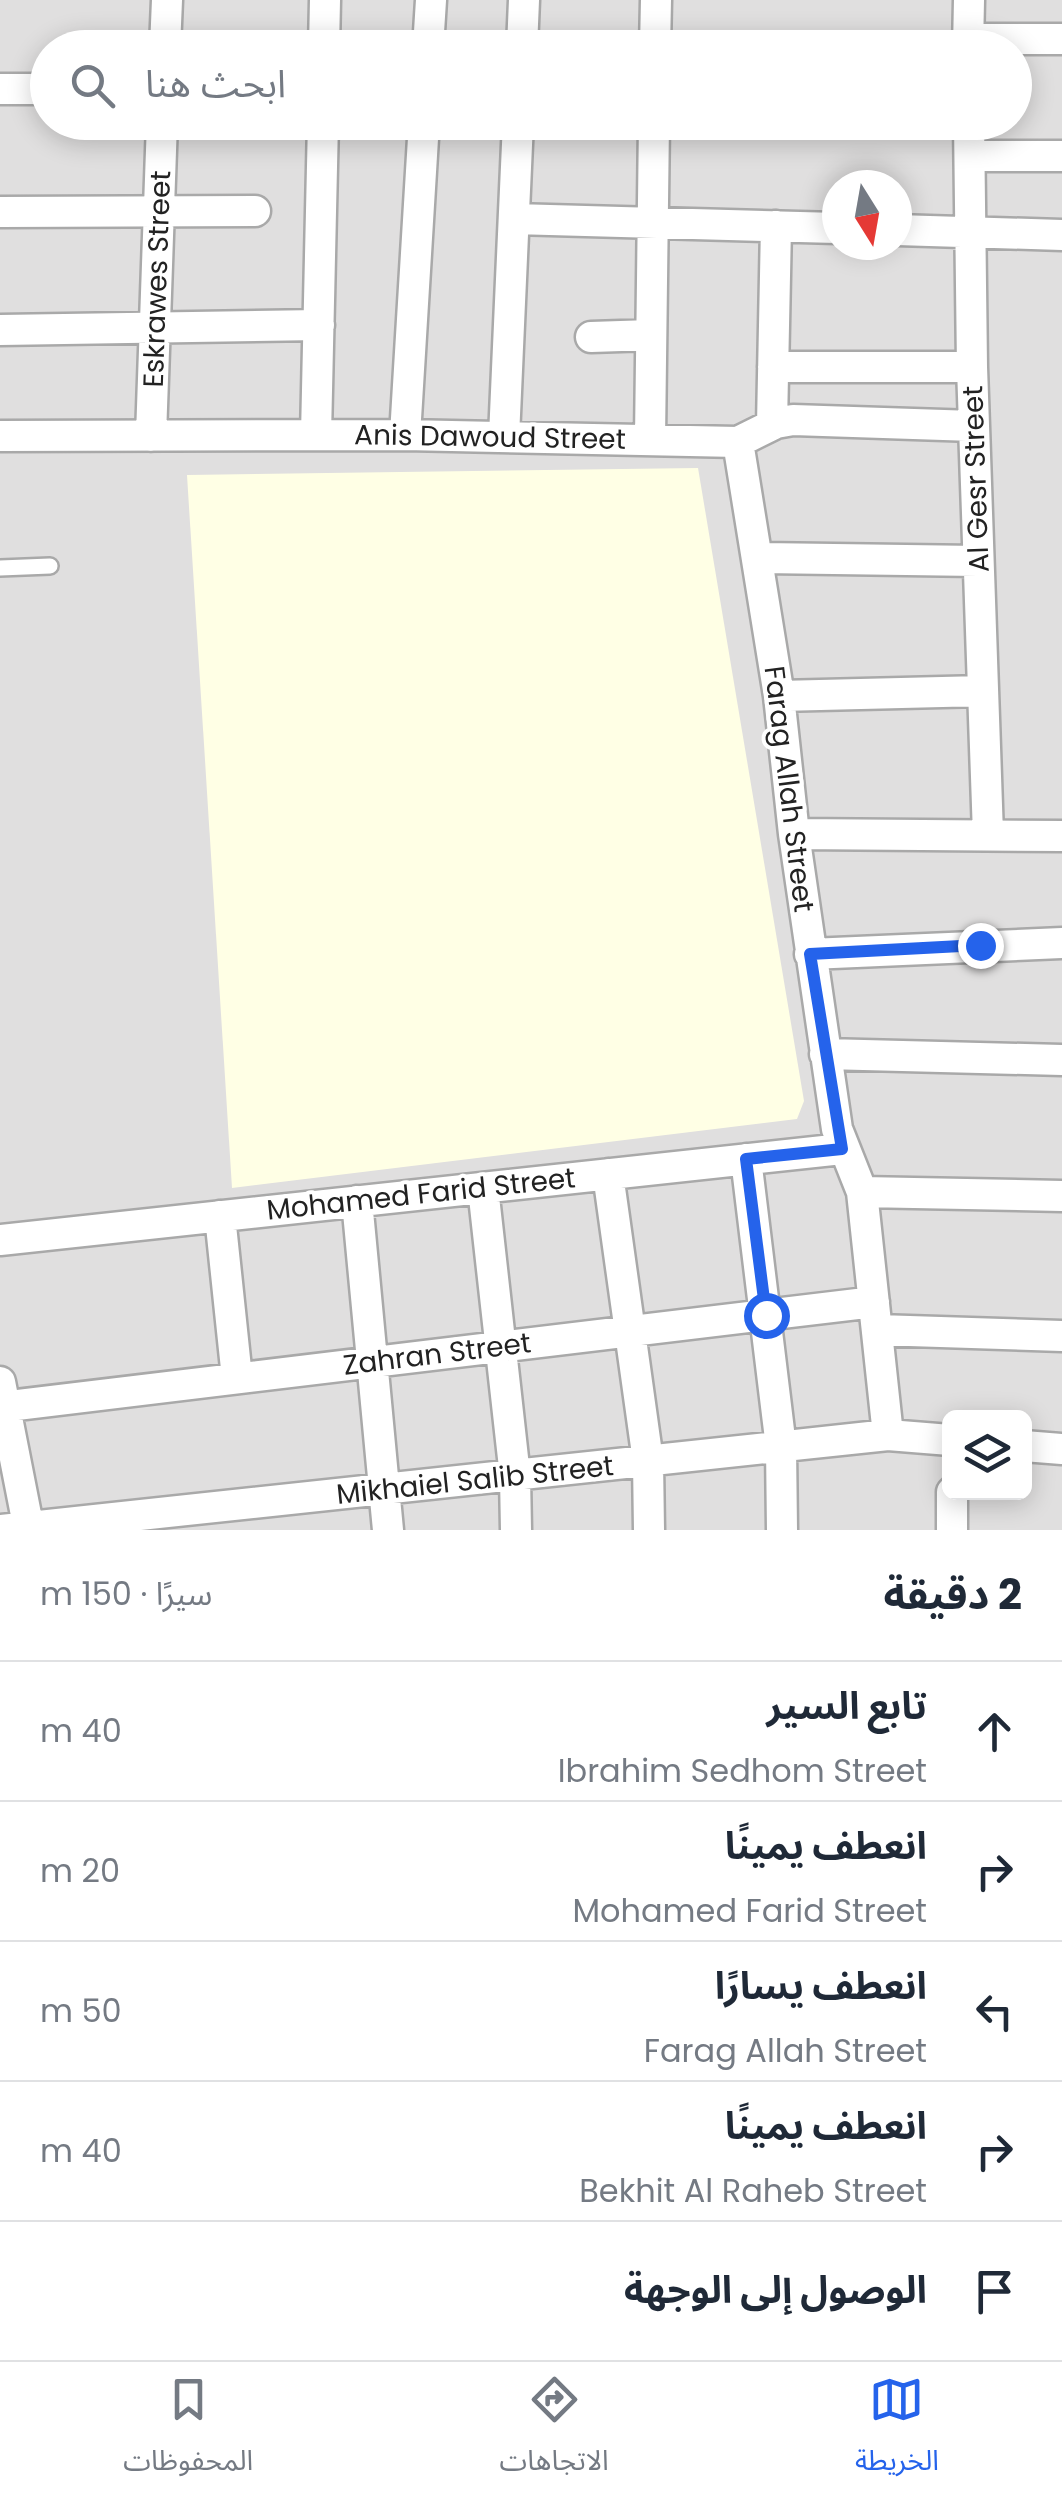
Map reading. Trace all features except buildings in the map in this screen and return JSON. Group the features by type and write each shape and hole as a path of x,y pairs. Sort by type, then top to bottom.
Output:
{"street":[{"path":"166,30 167,0"},
{"path":"324,30 325,0"},
{"path":"429,30 431,0"},
{"path":"523,30 524,0"},
{"path":"655,30 656,0"},
{"path":"968,30 969,0"},
{"path":"1032,40 1062,39"},
{"path":"0,88 30,89"},
{"name":"Eskrawes Street","path":"151,436 161,140"},
{"path":"316,435 323,140"},
{"path":"405,435 423,140"},
{"path":"504,437 517,140"},
{"path":"650,439 654,140"},
{"name":"Al Gesr Street","path":"971,140 972,367 988,836"},
{"path":"971,156 1062,156"},
{"path":"0,212 256,211"},
{"path":"514,219 822,228"},
{"path":"772,426 776,226"},
{"path":"912,231 1062,235"},
{"path":"0,330 318,325"},
{"path":"591,337 651,335"},
{"path":"773,367 972,367"},
{"name":"Anis Dawoud Street","path":"0,436 405,435 738,442 793,420 974,426"},
{"name":"Farag Allah Street","path":"738,442 779,696 825,1054 842,1149 862,1192 888,1435"},
{"path":"758,558 978,561"},
{"path":"779,696 983,690"},
{"path":"794,834 1062,836"},
{"path":"810,954 1062,943"},
{"path":"825,1054 1062,1060"},
{"name":"Mohamed Farid Street","path":"0,1240 842,1149"},
{"path":"746,1159 781,1447 782,1530"},
{"path":"608,1174 648,1461 649,1530"},
{"path":"484,1188 515,1476 516,1530"},
{"path":"862,1192 1062,1196"},
{"path":"357,1201 388,1530"},
{"path":"220,1216 237,1378"},
{"name":"Zahran Street","path":"2,1398 237,1378 766,1315 876,1316 1062,1336"},
{"path":"2,1398 19,1529"},
{"name":"Mikhaiel Salib Street","path":"19,1529 888,1435 942,1439"},
{"path":"1032,1447 1062,1449"},
{"path":"952,1500 952,1530"}],"lane":[{"path":"0,568 50,566"}],"shaded area":[{"path":"0,0 1062,0 1062,1530 0,1530"},
{"path":"698,468 804,1101 797,1119 232,1188 187,475"}],"route":[{"path":"766,1315 746,1159 842,1149 810,954 980,945"}]}
